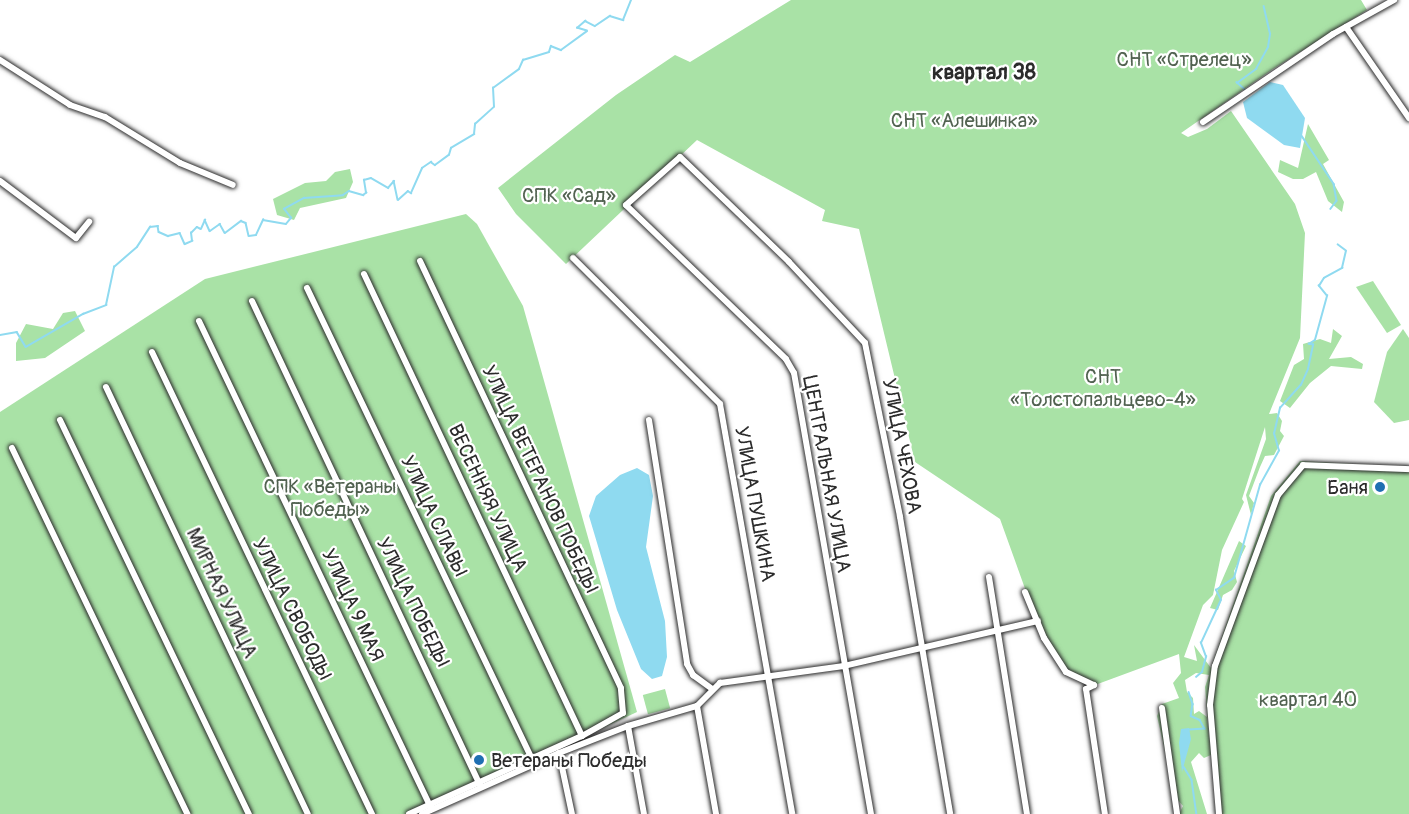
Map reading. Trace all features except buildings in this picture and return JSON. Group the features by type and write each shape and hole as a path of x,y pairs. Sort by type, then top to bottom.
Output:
{"street":[{"path":"1203,122 1346,27 1394,0"},
{"path":"1346,27 1409,118"},
{"path":"0,60 70,105 105,117 180,163 233,185"},
{"name":"УЛИЦА ЧЕХОВА","path":"627,205 680,157 789,262 865,343 950,814"},
{"path":"0,181 76,238 89,222"},
{"name":"ЦЕНТРАЛЬНАЯ УЛИЦА","path":"627,205 786,359 794,373 871,814"},
{"name":"УЛИЦА ПУШКИНА","path":"573,258 720,404 792,814"},
{"name":"УЛИЦА ВЕТЕРАНОВ ПОБЕДЫ","path":"420,261 621,688 623,713 582,736"},
{"name":"ВЕСЕННЯЯ УЛИЦА","path":"364,274 582,736"},
{"name":"УЛИЦА СЛАВЫ","path":"307,288 532,759"},
{"name":"УЛИЦА ПОБЕДЫ","path":"252,301 480,785"},
{"name":"УЛИЦА 9 МАЯ","path":"199,321 430,806"},
{"name":"УЛИЦА СВОБОДЫ","path":"152,352 372,814"},
{"name":"МИРНАЯ УЛИЦА","path":"106,387 308,814"},
{"path":"60,420 249,814"},
{"path":"649,420 687,664 693,675 712,689"},
{"path":"12,448 187,814"},
{"path":"1219,814 1210,705 1215,666 1274,503 1299,466 1409,469"},
{"path":"989,577 995,629 1027,814"},
{"path":"1025,592 1066,672 1094,685 1086,689 1105,814"},
{"path":"409,814 628,726 697,706 720,682 844,666 906,652 921,645 1038,621"},
{"path":"697,706 717,814"},
{"path":"1162,708 1177,814"},
{"path":"628,726 644,814"},
{"path":"422,814 582,736"},
{"path":"559,753 572,814"}],"green space":[{"path":"791,0 1361,0 1367,10 1273,69 1181,133 1188,137 1207,129 1231,111 1295,204 1305,233 1300,338 1269,414 1277,413 1282,421 1280,431 1284,436 1274,455 1265,456 1260,467 1249,496 1254,503 1251,515 1246,495 1266,439 1265,427 1242,499 1244,502 1222,550 1213,595 1203,605 1184,657 1197,661 1194,645 1211,668 1271,496 1300,461 1409,467 1409,814 1217,814 1211,755 1204,758 1199,753 1191,762 1207,814 1179,814 1183,806 1176,798 1157,716 1162,704 1179,698 1173,683 1181,673 1179,654 1095,685 1065,673 1037,622 1000,519 915,462 859,229 822,221 825,210 697,140 566,264 516,214 498,188 616,95 675,55 690,62","holes":["1196,673 1209,675 1205,687 1210,745 1207,717 1199,711 1194,714 1193,698 1187,692 1185,680"]},
{"path":"1308,124 1329,160 1323,164 1344,202 1342,212 1328,201 1316,172 1303,179 1293,179 1278,172 1280,160 1298,168"},
{"path":"350,169 353,182 346,198 300,208 294,220 277,215 273,199 305,183 326,181 335,172"},
{"name":"СПК «Ветераны Победы»","path":"466,214 477,224 523,306 637,712 498,777 409,814 0,814 0,412 205,279"},
{"path":"1373,281 1401,325 1387,333 1356,287"},
{"path":"75,311 85,331 45,358 16,361 16,343 26,324 53,329 63,313"},
{"path":"1333,329 1342,336 1329,359 1351,357 1363,364 1362,369 1331,366 1310,383 1290,408 1280,401 1294,365 1304,359 1303,344 1320,339 1331,343"},
{"path":"1403,329 1409,338 1409,420 1394,423 1374,402 1387,352"},
{"path":"1239,541 1246,546 1234,571 1237,582 1232,590 1223,595 1218,610 1210,608"},
{"path":"665,689 670,708 648,714 643,695"}],"water":[{"path":"1270,82 1283,85 1305,118 1300,148 1284,145 1247,118 1243,102"},
{"path":"637,468 649,475 653,496 646,547 665,621 667,657 662,676 652,679 641,669 617,610 589,516 596,496 620,475"},
{"path":"1189,728 1191,739 1182,772 1179,743 1181,729"}],"waterway":[{"path":"0,335 17,332 26,347 83,314 106,305 114,267 137,247 150,227 158,226 159,232 168,236 180,233 185,244 192,241 191,233 197,227 201,229 205,220 210,231 220,224 225,233 241,221 246,223 249,236 256,235 263,220 286,224 291,218 284,209 304,198 343,195 349,191 363,195 366,193 364,180 371,178 388,188 394,181 398,200 408,191 411,193 422,168 431,162 435,165 449,155 451,148 474,134 475,124 494,107 493,88 519,69 523,60 549,52 551,46 561,50 587,31 577,28 585,21 595,26 610,16 623,20 631,0"},
{"path":"1245,90 1237,83 1256,69 1268,47 1270,34 1264,7"},
{"path":"1302,136 1334,184 1337,201 1331,209"},
{"path":"1196,677 1202,672 1206,657 1201,643 1221,600 1216,590 1234,578 1260,485 1279,451 1274,434 1280,408 1301,385 1308,369 1313,345 1309,344 1315,340 1327,296 1319,286 1324,278 1342,268 1346,251 1338,245"},
{"path":"1189,692 1193,704 1191,716 1200,720 1205,729 1190,730"},
{"path":"1184,767 1192,780 1197,814"}],"place":[{"name":"Баня","path":"1380,487"},
{"name":"Ветераны Победы","path":"479,760"}],"district":[{"name":"квартал 38","path":"984,73"}],"park label":[{"name":"СНТ «Стрелец»","path":"1184,59"},
{"name":"СНТ «Алешинка»","path":"964,120"},
{"name":"СПК «Сад»","path":"569,195"},
{"name":"СНТ «Толстопальцево-4»","path":"1103,388"},
{"name":"квартал 40","path":"1308,699"}]}
